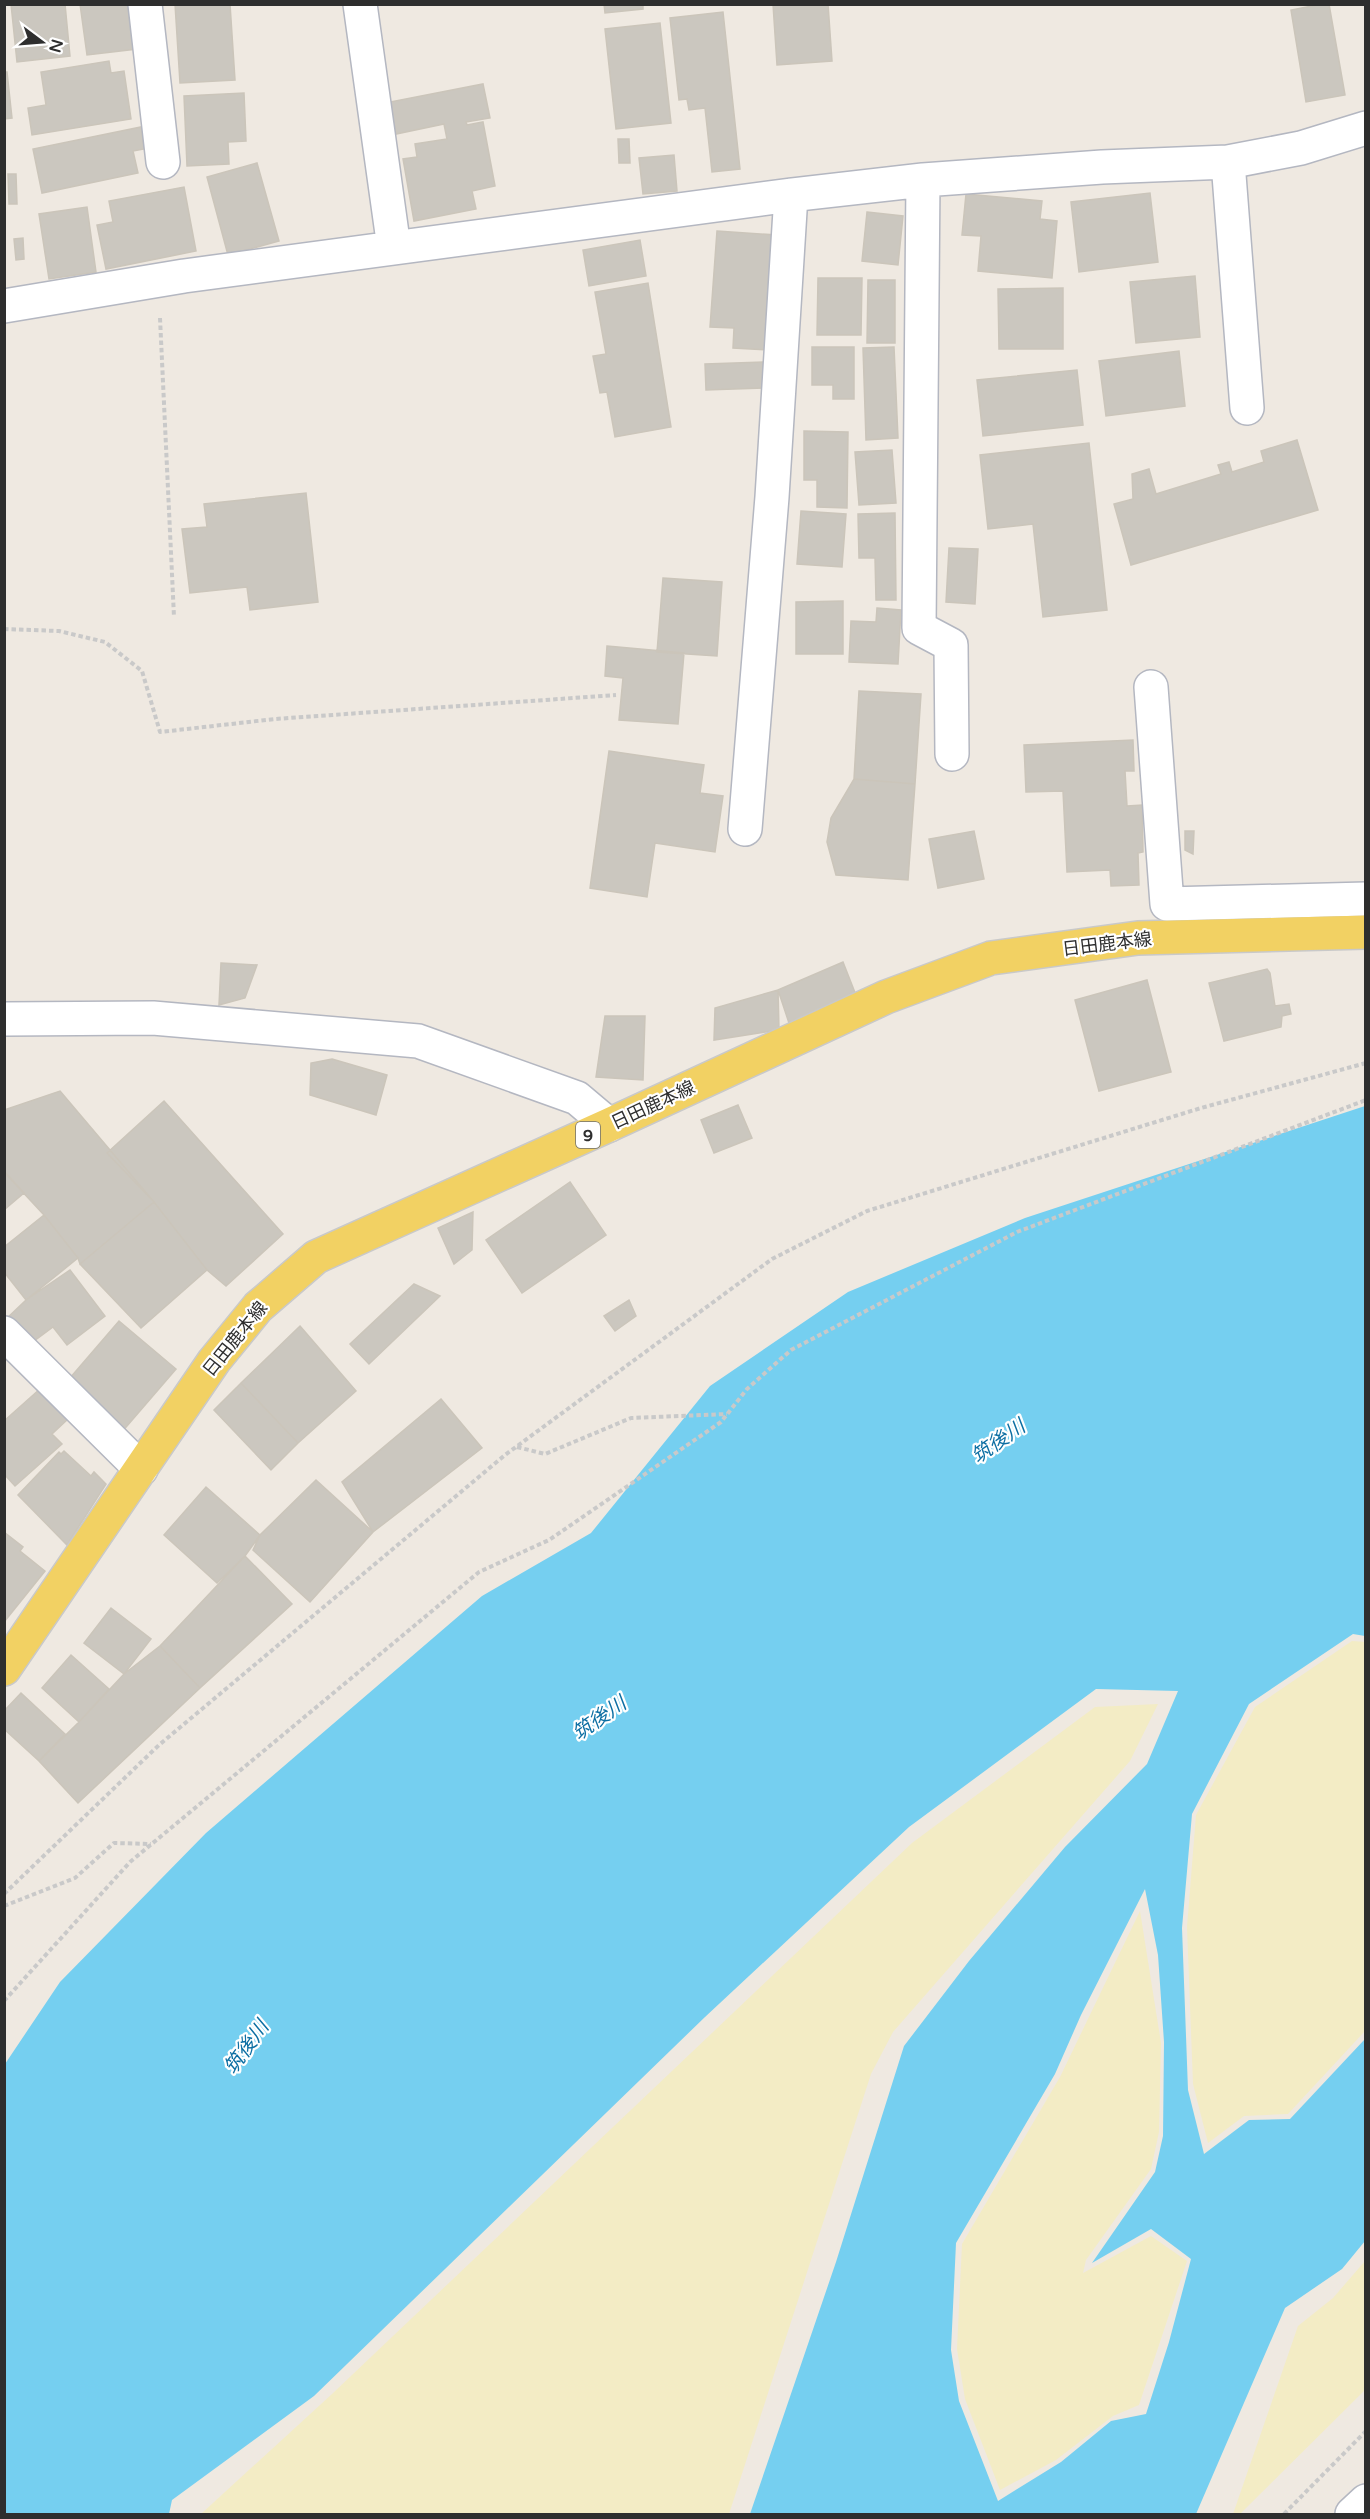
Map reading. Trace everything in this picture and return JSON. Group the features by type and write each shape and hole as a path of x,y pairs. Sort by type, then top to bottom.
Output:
{"main road":[{"name":"日田鹿本線","path":"4,1669 214,1361 251,1316 315,1257 886,997 992,958 1138,938 1365,932"}],"street":[{"path":"145,4 163,162"},
{"path":"360,4 394,249"},
{"path":"4,306 159,281 791,195 923,180 1102,167 1228,162 1301,148 1365,128"},
{"path":"1228,162 1247,408"},
{"path":"923,180 919,628 951,645 952,754"},
{"path":"745,829 771,520 791,195"},
{"path":"1151,687 1167,904 1365,898"},
{"path":"4,1019 153,1018 418,1041 577,1098 609,1125"},
{"path":"4,1333 141,1469"},
{"path":"1352,2514 1365,2501"}],"path":[{"path":"159,281 174,617"},
{"path":"4,629 59,631 105,642 142,671 160,732 275,719 616,695"},
{"path":"4,1894 159,1745 517,1447 772,1259 867,1211 1201,1108 1365,1063"},
{"path":"4,2001 130,1862 479,1572 549,1540 721,1422 747,1389 791,1350 1017,1232 1365,1100"},
{"path":"517,1447 545,1454 631,1418 728,1414"},
{"path":"4,1906 75,1878 114,1843 152,1844"},
{"path":"1284,2514 1365,2431"}],"sand":[{"path":"1352,1641 1366,1642 1365,2031 1288,2114 1244,2116 1208,2143 1193,2084 1187,1927 1196,1815 1255,1707"},
{"path":"1158,1704 1130,1761 893,2032 871,2074 729,2514 201,2514 332,2394 912,1843 1095,1707"},
{"path":"1140,1911 1161,2043 1159,2132 1151,2169 1086,2260 1083,2273 1151,2236 1187,2261 1139,2405 1113,2416 1056,2460 1000,2490 965,2399 957,2349 962,2244 1060,2077"},
{"path":"1365,2261 1365,2390 1240,2514 1233,2514 1298,2326 1333,2298"}],"water":[{"name":"筑後川","path":"1365,1106 1365,1636 1353,1634 1249,1704 1192,1814 1182,1928 1188,2090 1204,2154 1249,2120 1290,2119 1365,2039 1365,2241 1342,2269 1285,2308 1196,2514 750,2514 836,2262 904,2046 969,1961 1065,1847 1147,1764 1178,1691 1096,1689 909,1827 705,2017 314,2396 172,2500 169,2514 5,2514 5,2064 60,1982 206,1833 482,1596 591,1533 710,1386 848,1292 1025,1218","holes":["1145,1889 1158,1955 1164,2042 1163,2136 1155,2172 1092,2263 1151,2229 1191,2259 1169,2342 1146,2414 1111,2421 1061,2462 998,2501 959,2401 951,2350 956,2243 1055,2074 1081,2015"]}],"building":[{"path":"11,4 65,4 70,56 17,62"},
{"path":"80,4 131,4 137,49 87,55"},
{"path":"175,4 230,4 235,80 180,83"},
{"path":"604,4 643,4 643,9 605,13"},
{"path":"773,4 828,4 832,61 777,65"},
{"path":"1329,4 1345,95 1306,102 1291,10"},
{"path":"723,12 740,169 712,172 705,108 689,110 687,99 679,100 670,18"},
{"path":"660,23 671,123 616,129 605,29"},
{"path":"109,61 111,73 124,71 131,119 32,135 28,108 46,105 41,72"},
{"path":"4,72 7,72 12,118 4,119"},
{"path":"483,84 490,118 466,122 467,125 483,122 495,186 472,191 476,209 414,221 403,159 417,157 415,144 447,139 444,124 396,134 390,102"},
{"path":"244,93 246,141 228,142 229,164 187,166 184,96"},
{"path":"141,127 144,149 133,151 138,173 42,193 33,149"},
{"path":"618,139 629,139 630,163 619,163"},
{"path":"674,155 677,191 643,194 639,158"},
{"path":"257,163 279,241 228,255 207,177"},
{"path":"8,174 16,174 17,204 9,204"},
{"path":"184,187 196,251 106,269 97,225 113,222 109,201"},
{"path":"1150,193 1158,262 1079,272 1071,202"},
{"path":"966,194 1042,201 1040,219 1057,221 1052,278 978,271 981,236 962,235"},
{"path":"87,207 96,272 49,279 39,214"},
{"path":"867,212 903,216 898,265 862,261"},
{"path":"717,231 777,235 770,350 733,348 734,328 710,327"},
{"path":"23,238 24,259 16,260 14,239"},
{"path":"640,240 646,276 589,286 583,250"},
{"path":"1195,276 1200,337 1136,343 1130,282"},
{"path":"818,278 862,278 861,335 817,335"},
{"path":"868,280 895,280 895,343 867,343"},
{"path":"648,283 671,427 615,437 607,392 600,393 593,356 606,354 595,292"},
{"path":"1063,288 1063,349 999,349 998,289"},
{"path":"812,347 854,347 854,399 833,399 833,385 812,385"},
{"path":"894,347 898,438 866,440 863,348"},
{"path":"1179,351 1185,406 1106,416 1099,361"},
{"path":"766,362 767,388 706,390 705,364"},
{"path":"1077,370 1083,425 983,436 977,380"},
{"path":"804,431 848,432 847,508 817,507 817,480 804,480"},
{"path":"1297,440 1318,510 1131,565 1114,504 1133,499 1132,474 1149,469 1156,494 1221,474 1218,465 1229,462 1232,472 1264,462 1261,451"},
{"path":"1089,443 1107,610 1043,617 1033,524 988,529 980,455"},
{"path":"892,450 896,503 859,505 855,452"},
{"path":"306,493 318,602 250,610 247,587 190,593 182,529 207,527 204,504"},
{"path":"801,511 846,514 842,567 797,564"},
{"path":"895,513 896,600 876,600 875,558 859,558 858,514"},
{"path":"949,548 978,549 975,604 946,602"},
{"path":"663,578 722,582 717,656 657,652"},
{"path":"843,601 843,654 796,654 796,602"},
{"path":"877,608 901,610 898,664 849,662 851,621 876,622"},
{"path":"607,646 684,653 678,724 619,720 623,678 605,676"},
{"path":"859,691 921,694 915,784 854,779"},
{"path":"1133,740 1134,771 1125,771 1127,806 1142,805 1143,852 1138,853 1139,885 1111,886 1110,870 1067,872 1063,791 1026,792 1024,745"},
{"path":"609,751 704,765 700,793 723,796 715,852 655,843 647,897 590,888"},
{"path":"854,779 915,784 908,880 836,875 827,842 831,818"},
{"path":"974,831 984,879 938,888 929,839"},
{"path":"1185,831 1194,831 1193,854 1185,850"},
{"path":"843,962 861,1008 790,1026 778,990"},
{"path":"221,963 257,965 245,998 219,1005"},
{"path":"1267,969 1270,973 1275,1006 1289,1004 1291,1014 1282,1016 1281,1027 1224,1041 1209,983"},
{"path":"1147,980 1171,1072 1099,1091 1075,1000"},
{"path":"778,990 779,1030 714,1040 715,1008"},
{"path":"605,1016 645,1016 643,1080 596,1077"},
{"path":"332,1059 387,1075 376,1115 310,1095 311,1063"},
{"path":"60,1091 154,1202 80,1264 78,1258 44,1215 4,1172 4,1110"},
{"path":"164,1101 283,1234 226,1286 207,1270 154,1202 107,1153"},
{"path":"738,1105 752,1138 714,1153 701,1120"},
{"path":"4,1171 24,1193 4,1210"},
{"path":"570,1182 606,1235 522,1293 486,1240"},
{"path":"154,1202 207,1270 141,1328 80,1264"},
{"path":"473,1212 472,1250 454,1264 438,1228"},
{"path":"44,1215 78,1258 26,1300 4,1272 4,1247"},
{"path":"70,1270 105,1316 67,1345 53,1327 26,1347 5,1320 26,1300"},
{"path":"414,1284 440,1296 369,1364 350,1344"},
{"path":"629,1300 636,1316 615,1331 604,1316"},
{"path":"119,1321 176,1369 121,1433 64,1385"},
{"path":"300,1326 356,1391 298,1443 241,1383"},
{"path":"241,1383 298,1443 271,1470 214,1410"},
{"path":"41,1388 68,1419 52,1434 62,1444 15,1486 4,1474 4,1421"},
{"path":"441,1399 482,1448 373,1532 342,1482"},
{"path":"64,1451 91,1476 94,1472 106,1484 67,1545 18,1495 59,1452 61,1454"},
{"path":"316,1480 373,1532 310,1602 253,1550 260,1535"},
{"path":"206,1487 260,1535 245,1556 217,1583 164,1535"},
{"path":"4,1532 23,1547 20,1551 45,1571 4,1622"},
{"path":"245,1556 292,1604 200,1688 160,1646"},
{"path":"111,1608 151,1639 124,1674 84,1643"},
{"path":"160,1646 200,1688 78,1803 39,1761 124,1674"},
{"path":"71,1655 109,1689 79,1722 42,1688"},
{"path":"21,1693 65,1734 39,1761 4,1729 4,1711"}]}
